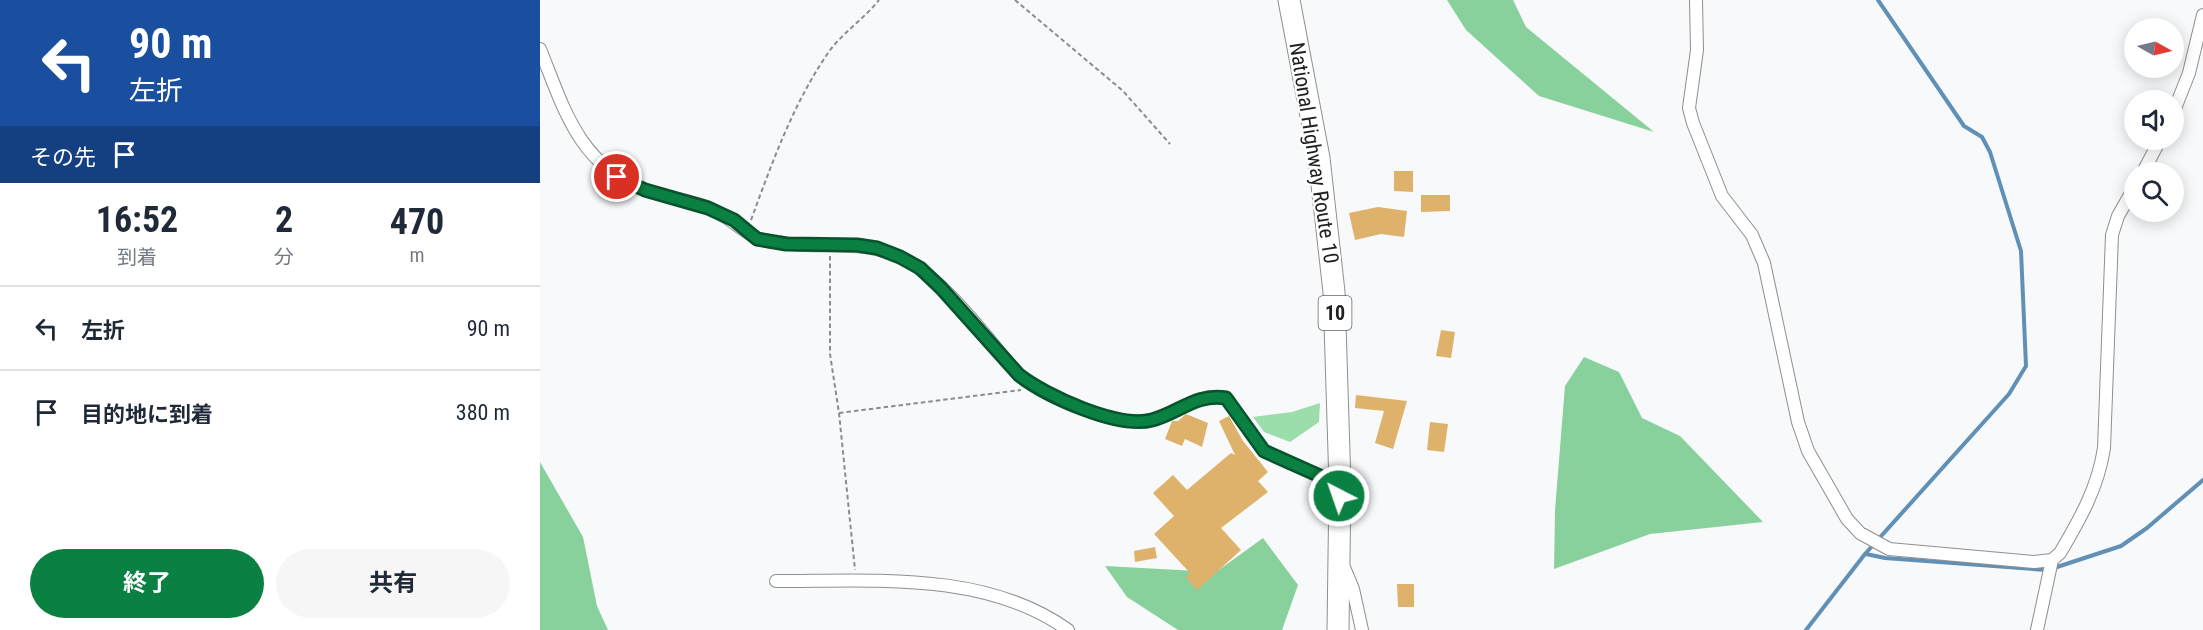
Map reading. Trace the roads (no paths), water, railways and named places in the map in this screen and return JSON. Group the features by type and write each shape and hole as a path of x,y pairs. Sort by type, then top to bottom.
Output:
{"highway":[{"name":"National Highway Route 10","path":"1289,0 1328,220 1339,398 1338,630"}],"street":[{"path":"1696,0 1697,50 1689,108 1722,196 1752,235 1764,263 1790,397 1808,451 1847,519 1860,533 1890,549 2034,562 2052,560 2060,553 2093,494 2101,473 2104,448 2112,235 2124,206"},
{"path":"2182,90 2189,73 2203,15"},
{"path":"540,50 579,139 598,161 617,177 645,190 708,208 734,220 757,239 786,244 830,244 877,248 920,268 941,288 1019,375 1033,386 1117,419 1141,421 1154,419 1197,399 1216,396 1226,398 1264,451 1340,485"},
{"path":"1340,558 1353,589 1362,630"},
{"path":"2037,630 2052,560"},
{"path":"776,581 857,581 970,589 1031,609 1068,630"}],"waterway":[{"path":"1806,630 1865,554 2009,394 2026,366 2021,251 1990,152 1982,137 1964,126 1878,0"},
{"path":"2054,568 2121,546 2147,528 2203,480"},
{"path":"1866,554 1885,558 2046,570"}]}
